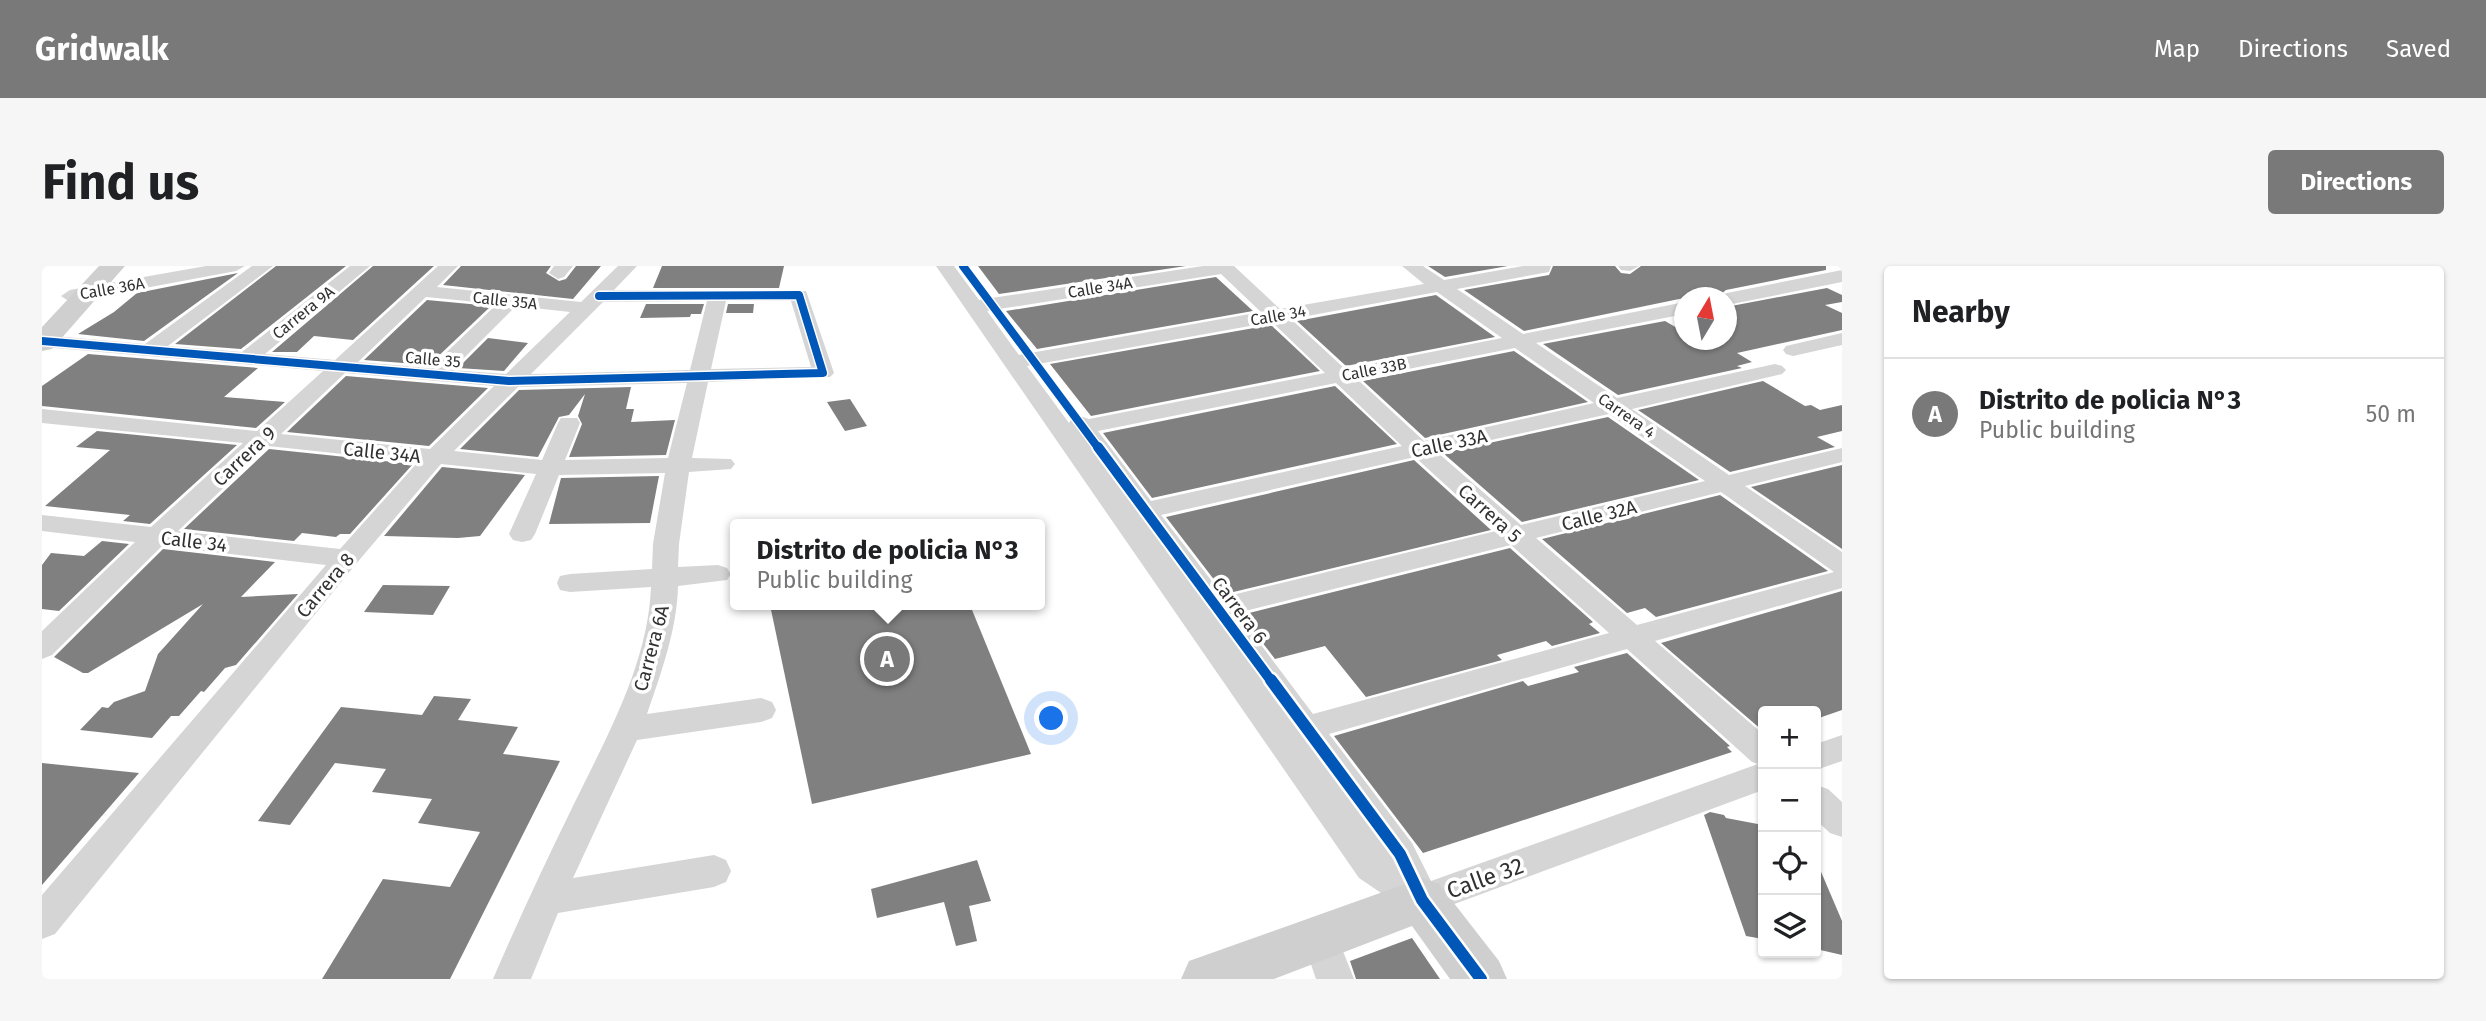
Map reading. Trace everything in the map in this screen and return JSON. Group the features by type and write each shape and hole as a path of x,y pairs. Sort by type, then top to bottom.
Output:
{"main road":[{"path":"42,338 99,266"},
{"path":"79,294 113,266"},
{"name":"Calle 32","path":"1207,979 1327,958 1422,901"},
{"name":"Carrera 6","path":"1422,901 1481,979"}],"street":[{"path":"149,350 264,266"},
{"name":"Carrera 9A","path":"246,359 361,266"},
{"name":"Carrera 9","path":"42,648 156,537 449,266"},
{"name":"Carrera 8","path":"42,922 434,458 628,266"},
{"name":"Carrera 6","path":"946,266 983,305 1205,612 1306,728 1400,854 1422,901"},
{"name":"Carrera 6","path":"963,266 983,305"},
{"name":"Carrera 4","path":"1411,266 1842,565"},
{"name":"Calle 36A","path":"79,294 229,267"},
{"name":"Calle 34A","path":"983,305 1224,267"},
{"name":"Carrera 5","path":"1224,267 1419,449 1758,749"},
{"name":"Calle 34","path":"1023,361 1543,268"},
{"path":"1737,297 1842,276"},
{"name":"Calle 35A","path":"422,291 512,300 594,302 718,295 799,295 823,373"},
{"name":"Carrera 6A","path":"512,979 546,899 626,729 649,666 664,606 666,544 678,466 701,377 718,295"},
{"path":"435,375 512,300"},
{"name":"Calle 33B","path":"1073,429 1674,310"},
{"name":"Calle 35","path":"42,338 246,359 509,381 823,373"},
{"path":"1793,350 1842,339"},
{"name":"Calle 33A","path":"1133,513 1775,370"},
{"name":"Calle 34A","path":"42,416 550,468 723,464"},
{"path":"522,534 569,423"},
{"name":"Calle 32A","path":"1205,612 1842,455"},
{"name":"Calle 34","path":"47,530 156,537 346,559"},
{"path":"570,583 718,574"},
{"path":"1278,736 1842,579"},
{"name":"Carrera 6","path":"1205,612 1278,736 1371,867 1422,901"},
{"path":"626,729 761,710"},
{"path":"1821,755 1842,748"},
{"name":"Calle 32","path":"1422,901 1758,778"},
{"path":"1821,803 1842,822"},
{"path":"546,899 714,871"}],"building":[{"path":"276,266 346,266 241,349 175,344"},
{"path":"373,266 434,266 353,340 314,336 297,352 272,352"},
{"path":"461,266 551,266 546,273 559,281 566,279 576,266 601,266 573,299 443,285"},
{"path":"662,266 784,266 779,288 653,288"},
{"path":"978,266 1186,266 999,294"},
{"path":"1428,266 1508,266 1445,277"},
{"path":"1553,266 1615,266 1621,273 1630,274 1641,266 1826,266 1826,270 1737,288 1674,287 1674,300 1524,331 1464,290 1549,275"},
{"path":"238,273 144,341 78,334 114,312 137,293"},
{"path":"1216,277 1253,311 1037,349 1006,311"},
{"path":"1827,288 1842,295 1842,302 1825,305 1842,313 1842,330 1737,353 1752,362 1737,366 1742,368 1618,395 1543,344 1665,321 1674,326 1674,350 1737,350 1737,305"},
{"path":"1436,295 1495,337 1346,366 1297,321"},
{"path":"427,300 491,306 429,365 364,360"},
{"path":"646,304 704,304 701,314 691,314 690,317 640,318"},
{"path":"728,304 754,304 753,313 726,313"},
{"path":"1271,325 1320,371 1091,416 1050,364"},
{"path":"488,338 528,343 504,371 458,368"},
{"path":"1514,351 1588,402 1425,438 1363,381"},
{"path":"88,354 258,368 224,397 285,402 256,428 42,406 42,386"},
{"path":"346,376 488,388 429,446 287,432"},
{"path":"1763,381 1805,406 1811,405 1820,410 1842,405 1842,431 1817,437 1835,447 1730,472 1638,410"},
{"path":"1335,386 1397,444 1152,498 1103,433"},
{"path":"631,387 626,409 634,409 631,422 675,420 666,455 569,457 582,424 578,416 585,394 569,415 559,417 538,457 460,449 519,390"},
{"path":"850,399 867,426 845,431 827,402"},
{"path":"1608,417 1699,480 1522,522 1443,453"},
{"path":"97,431 237,445 150,524 123,521 130,515 45,506 110,450 76,447"},
{"path":"269,449 413,464 350,534 336,537 302,533 294,541 184,529"},
{"path":"1414,460 1491,530 1225,594 1166,517"},
{"path":"1842,465 1842,549 1751,487"},
{"path":"442,467 525,475 480,536 384,536"},
{"path":"659,476 650,523 549,524 561,478"},
{"path":"1720,495 1828,571 1656,617 1645,608 1627,613 1542,539"},
{"path":"102,541 129,544 59,611 42,609 42,565 51,553 84,556"},
{"path":"1510,548 1593,622 1589,624 1600,633 1552,646 1546,641 1497,655 1502,660 1366,697 1325,646 1275,659 1241,615"},
{"path":"163,549 275,562 241,597 298,594 236,665 225,668 179,716 171,716 152,738 80,730 102,707 108,708 114,702 145,691 158,654 203,604 88,673 83,673 54,657"},
{"path":"383,585 450,586 433,615 364,612"},
{"path":"1842,591 1842,710 1821,717 1821,706 1758,706 1758,727 1661,643"},
{"path":"771,610 972,610 1031,754 812,804"},
{"path":"1627,653 1730,746 1727,747 1732,752 1423,853 1334,736 1523,681 1528,686 1579,672 1574,667"},
{"path":"434,696 471,699 458,720 518,727 503,754 560,761 450,979 322,979 383,879 450,887 480,832 418,823 432,799 372,792 386,769 335,763 290,825 258,821 341,707 422,715"},
{"path":"42,763 139,773 42,885"},
{"path":"1710,812 1758,824 1758,938 1746,936 1704,815"},
{"path":"977,860 991,901 969,906 977,941 956,946 944,902 877,918 871,889"},
{"path":"1821,872 1842,921 1842,955 1821,950"},
{"path":"1412,938 1440,979 1356,979 1350,961"}],"cycle path":[{"path":"963,266 1400,854 1422,900 1481,979"},
{"path":"42,341 509,381 823,373 799,295 599,296"}],"place":[{"name":"Distrito de policia N°3","path":"887,659"}]}
